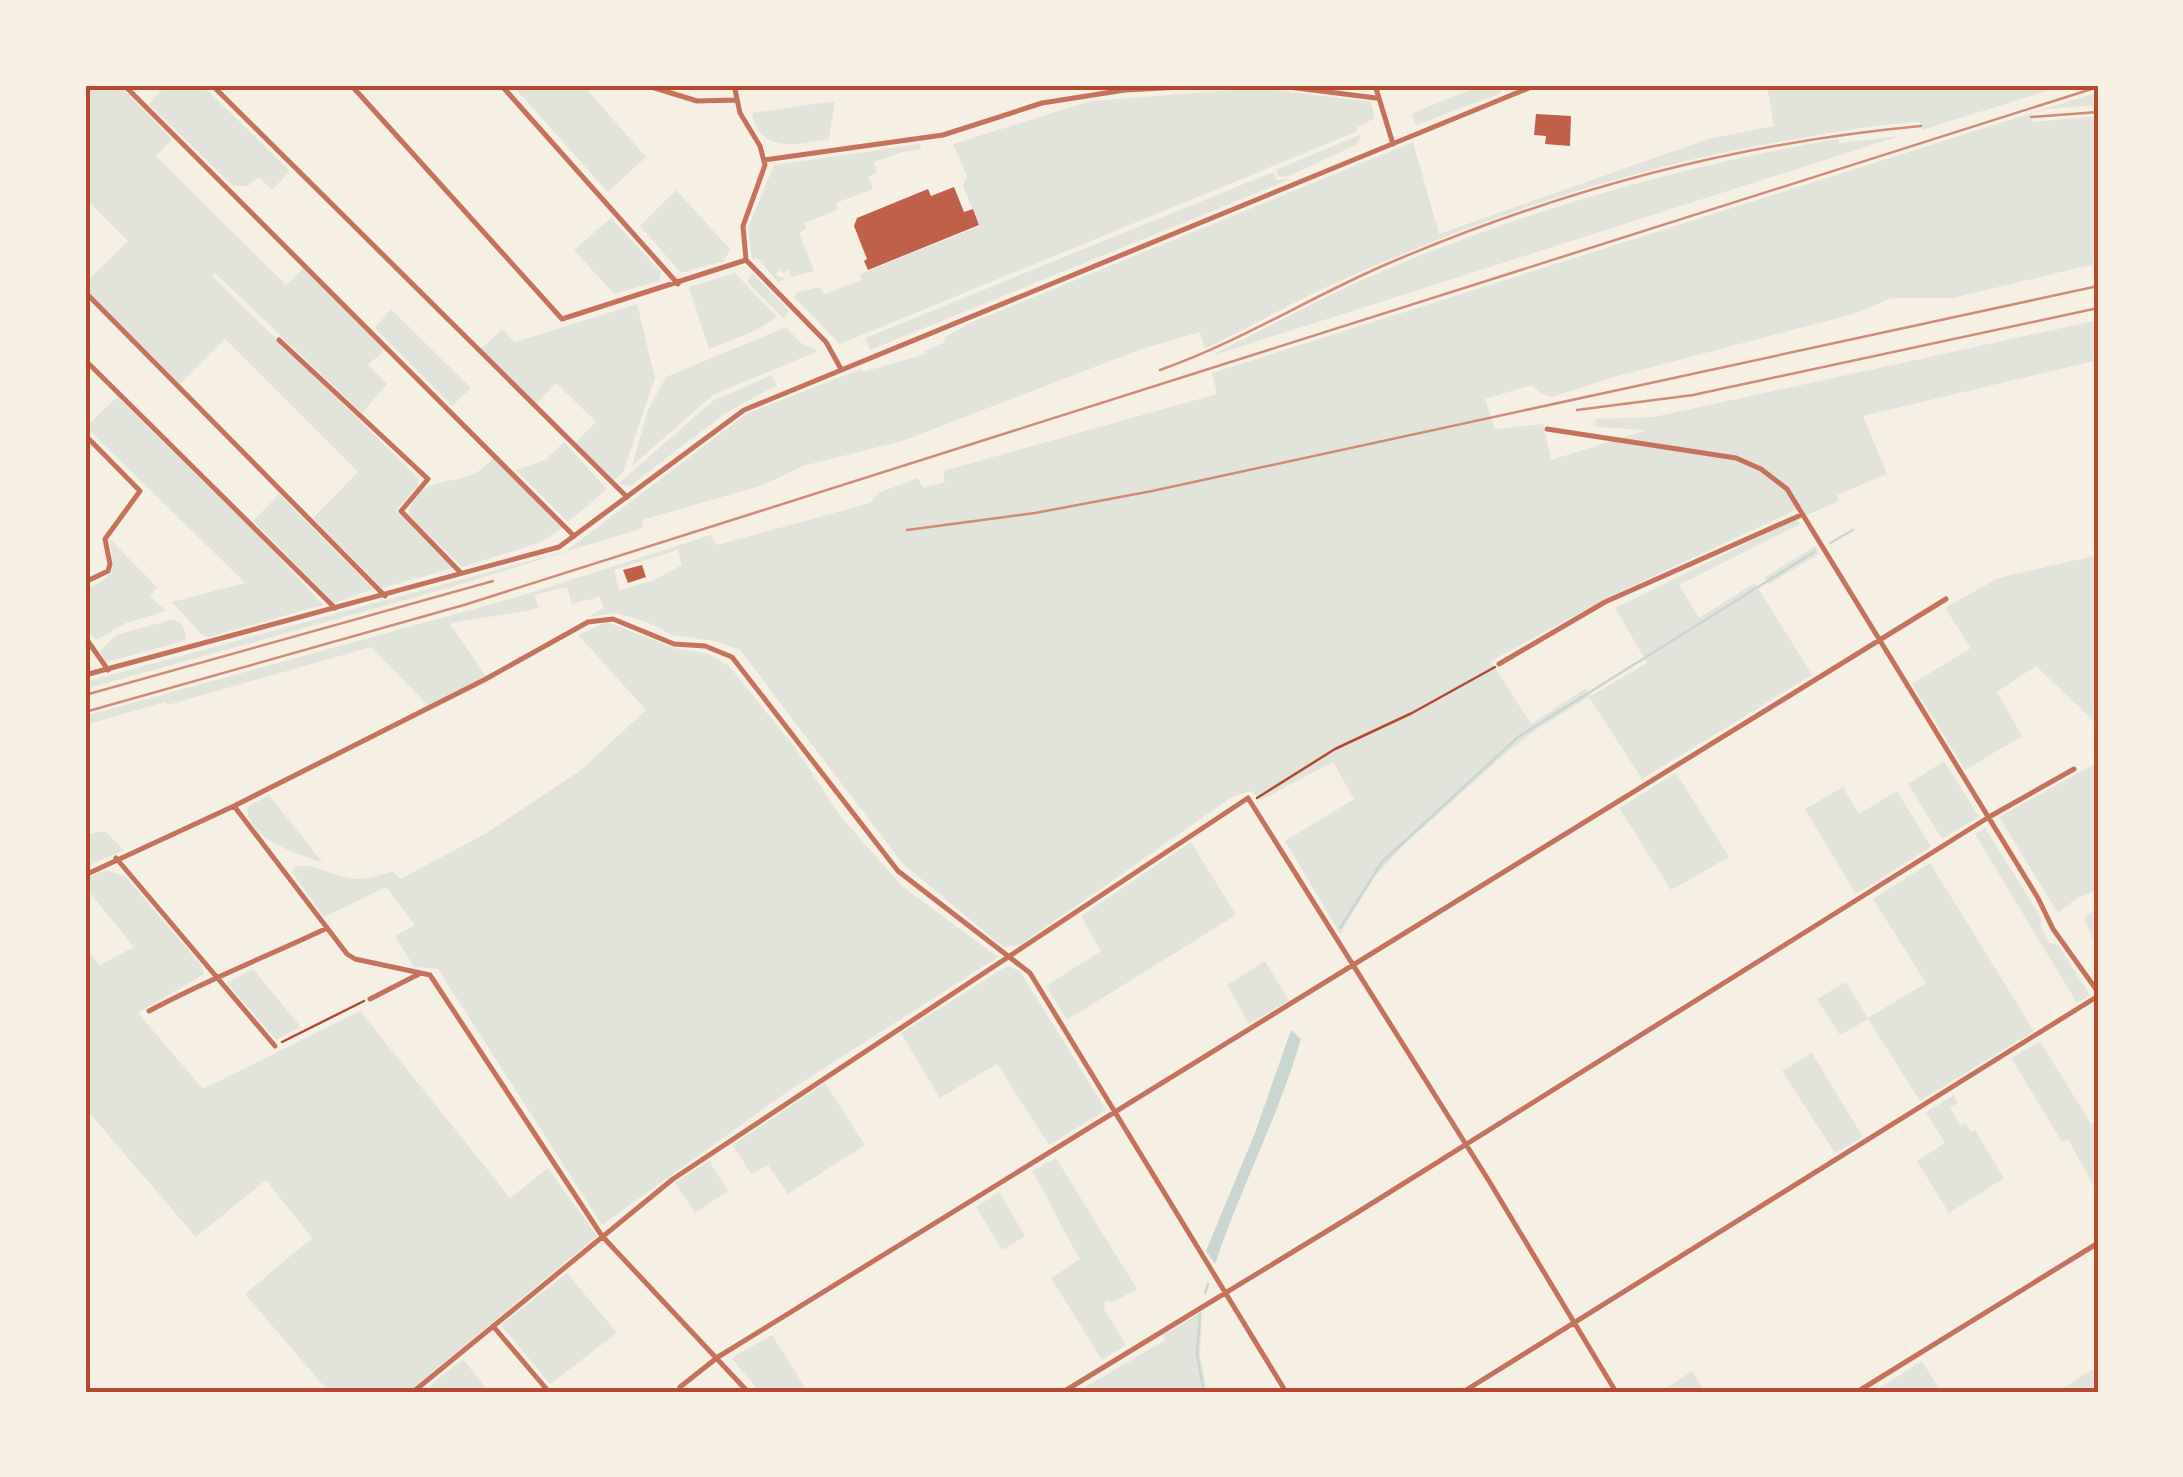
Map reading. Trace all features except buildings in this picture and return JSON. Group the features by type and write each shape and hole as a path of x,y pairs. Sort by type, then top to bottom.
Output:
{"street":[{"path":"124,85 576,537"},
{"path":"212,85 626,497"},
{"path":"351,85 562,319 746,260"},
{"path":"502,85 678,284"},
{"path":"645,85 697,101 737,100"},
{"path":"734,85 745,124 764,160 762,178 742,226 746,260 826,342 841,370"},
{"path":"764,160 943,135 1042,103 1125,90 1220,85"},
{"path":"1273,85 1376,98"},
{"path":"1375,85 1392,144"},
{"path":"85,676 546,552 576,537 734,415 1536,85"},
{"path":"85,292 385,596"},
{"path":"279,340 428,480 401,511 462,574"},
{"path":"85,360 335,608"},
{"path":"1463,1392 2098,994 2053,929 1989,817 1786,489 1761,469 1736,458 1547,428"},
{"path":"85,435 140,491 105,539 108,571 85,582"},
{"path":"1499,664 1605,602 1802,515"},
{"path":"680,1387 718,1358 1946,599"},
{"path":"85,874 234,806 509,668 588,622 612,619 674,644 706,646 732,657 898,870 1032,975 1286,1392"},
{"path":"85,637 108,670"},
{"path":"1063,1392 1989,817 2074,769"},
{"path":"413,1392 672,1179 1250,799 1616,1392"},
{"path":"234,806 347,954 430,975 602,1236 748,1392"},
{"path":"116,858 275,1046"},
{"path":"149,1011 217,976 326,929"},
{"path":"370,998 422,973"},
{"path":"1858,1392 2098,1243"},
{"path":"494,1326 549,1392"}],"path":[{"path":"1250,799 1335,749 1412,714 1499,664"},
{"path":"275,1046 370,998"}],"shaded area":[{"path":"85,85 119,85 172,139 156,156 286,285 305,267 385,350 368,365 387,384 362,413 215,273 212,276 419,479 418,486 396,510 453,568 382,588 313,518 358,472 225,339 180,384 85,288 85,283 128,241 85,198"},
{"path":"166,85 202,85 290,171 272,190 259,177 248,186 233,186 149,104"},
{"path":"512,85 583,85 646,157 608,192"},
{"path":"1483,85 1506,85 1499,94 1416,125 1412,116 1415,112"},
{"path":"1767,85 2066,85 1922,130 1920,122 1903,123 1784,141 1676,163 1569,193 1362,271 1205,349 1200,332 1139,350 902,441 803,466 763,485 642,520 643,528 445,589 85,689 85,682 566,551 746,414 861,369 863,372 925,354 924,351 945,342 944,338 968,324 1413,142 1439,234 1708,139 1774,126"},
{"path":"1261,88 1371,102 1375,118 1356,132 840,344 794,297 797,292 819,287 825,294 861,280 860,274 980,226 963,186 967,176 953,144 1091,101"},
{"path":"2098,92 2098,105 2031,114 2032,122 2098,116 2098,263 1953,298 1891,298 1857,313 1552,397 1532,385 1485,399 1495,429 1543,424 1551,460 1647,430 1595,427 1596,419 1654,417 2098,320 2098,360 1863,416 1887,474 1837,495 1839,501 1807,515 1802,507 1607,598 1491,661 1531,724 1586,688 1591,696 1647,663 1615,608 1796,519 1800,524 1679,585 1699,618 1755,583 1812,675 1642,779 1589,697 1507,752 1404,845 1375,876 1340,934 1285,841 1354,799 1333,762 1261,800 1251,791 1232,797 1020,945 1003,947 902,863 740,650 715,641 672,635 616,613 588,617 603,608 600,597 572,604 567,587 535,595 538,608 450,624 486,676 429,706 371,647 85,725 85,716 517,597 711,535 717,545 870,503 878,493 918,478 923,488 945,482 943,471 1217,394 1212,373","holes":["678,550 682,565 652,581 619,590 614,570"]},
{"path":"835,101 829,139 805,143 772,141 756,126 752,113"},
{"path":"1361,134 1358,144 1289,176 1278,177 1276,170"},
{"path":"1900,136 1208,357 1388,269 1570,203 1676,173 1784,149 1838,139 1839,143"},
{"path":"920,144 921,149 874,162 877,173 868,177 873,189 836,203 838,210 804,223 806,229 799,233 814,271 791,277 789,270 779,270 776,274 784,280 778,282 758,259 752,258 748,228 774,165"},
{"path":"1273,172 1277,180 1291,179 870,350 865,338"},
{"path":"676,190 730,249 724,261 681,273 640,226"},
{"path":"611,218 661,272 659,281 614,294 574,250"},
{"path":"735,273 777,317 755,331 709,349 689,287"},
{"path":"752,273 789,311 784,319 747,282"},
{"path":"637,304 655,378 623,472 613,481 574,444 596,422 556,383 536,404 480,350 502,329 515,342"},
{"path":"391,309 471,388 452,406 375,328"},
{"path":"786,327 801,343 818,351 713,395 632,466 648,410 666,377"},
{"path":"772,375 777,385 726,413 630,486 618,484 714,400"},
{"path":"117,397 271,548 323,605 209,637 201,634 172,602 245,583 86,427"},
{"path":"564,442 607,489 568,522 516,470 545,460"},
{"path":"494,457 562,528 539,543 462,567 408,514 413,502 428,487 475,473"},
{"path":"279,494 373,589 334,603 253,521"},
{"path":"109,538 157,587 150,596 166,611 126,623 96,640 85,627 85,589 104,580 112,570"},
{"path":"1815,546 1819,554 1769,584 1765,577"},
{"path":"2098,555 2098,725 2036,666 1997,692 2022,736 1965,770 1912,684 1971,648 1945,608 1998,578"},
{"path":"174,619 183,627 186,640 106,662 100,651 116,635"},
{"path":"607,622 674,648 709,654 729,666 796,749 841,817 903,887 998,957 787,1092 602,1225 438,969 414,967 395,936 415,925 386,887 324,917 292,872 295,867 308,866 356,879 393,871 400,879 485,834 581,770 646,710 578,635"},
{"path":"1944,761 1979,817 1942,839 1908,784"},
{"path":"2098,762 2098,890 2077,898 2058,913 1999,817"},
{"path":"1676,773 1729,857 1671,890 1619,808"},
{"path":"1843,787 1859,814 1897,791 1931,847 1856,894 1805,809"},
{"path":"269,795 323,863 276,844 256,829 247,807"},
{"path":"1985,828 2041,917 2049,943 2058,945 2090,995 2077,1003 1975,834"},
{"path":"105,831 124,850 85,867 85,835"},
{"path":"1191,842 1236,915 1067,1020 1046,986 1101,951 1081,916"},
{"path":"1930,863 2034,1031 1920,1101 1868,1019 1840,1035 1817,999 1846,982 1868,1018 1926,983 1873,899"},
{"path":"106,870 126,877 201,965 204,974 138,1013 203,1089 360,1011 510,1198 548,1168 597,1236 408,1392 329,1392 245,1294 312,1238 266,1180 196,1237 85,1108 85,949 100,965 134,947 85,887 85,879"},
{"path":"2098,908 2098,953 2084,917"},
{"path":"1265,961 1289,1000 1249,1024 1227,985"},
{"path":"1007,966 1020,971 1106,1110 1049,1145 997,1064 940,1098 901,1033"},
{"path":"253,969 301,1027 276,1040 227,983"},
{"path":"1291,1030 1301,1039 1292,1068 1215,1264 1206,1251 1255,1133"},
{"path":"2040,1041 2091,1124 2098,1120 2098,1194 2068,1139 2062,1142 2011,1058"},
{"path":"1812,1053 1863,1137 1835,1153 1782,1071"},
{"path":"825,1083 865,1145 788,1194 768,1165 751,1174 733,1145"},
{"path":"1954,1095 1958,1102 1950,1108 1961,1125 1965,1123 1971,1132 1975,1130 2004,1178 1949,1213 1917,1161 1945,1143 1926,1112"},
{"path":"1056,1158 1137,1289 1112,1303 1105,1300 1104,1309 1126,1345 1102,1360 1051,1278 1080,1259 1032,1171"},
{"path":"709,1161 728,1191 695,1213 675,1183"},
{"path":"999,1192 1025,1236 1002,1250 976,1207"},
{"path":"567,1273 617,1333 550,1384 501,1325"},
{"path":"1202,1312 1200,1355 1207,1392 1077,1392 1165,1340 1163,1335"},
{"path":"772,1335 808,1392 760,1392 731,1358"},
{"path":"463,1359 489,1392 435,1392 430,1386"},
{"path":"1922,1361 1941,1392 1873,1392"},
{"path":"2098,1366 2098,1392 2061,1392 2060,1390"},
{"path":"1692,1371 1705,1392 1660,1392"}],"waterway":[{"path":"1830,543 1853,530"},
{"path":"1340,928 1382,862 1518,737 1814,552"},
{"path":"1205,1293 1208,1284"},
{"path":"1200,1314 1197,1354 1204,1392"}],"railway":[{"path":"85,712 464,605 2098,87"},
{"path":"2031,117 2098,112"},
{"path":"1160,370 1387,264 1516,214 1716,158 1784,144 1921,126"},
{"path":"907,530 1035,513 1152,491 2098,286"},
{"path":"1577,410 1693,395 2098,308"},
{"path":"85,695 493,581"}]}
